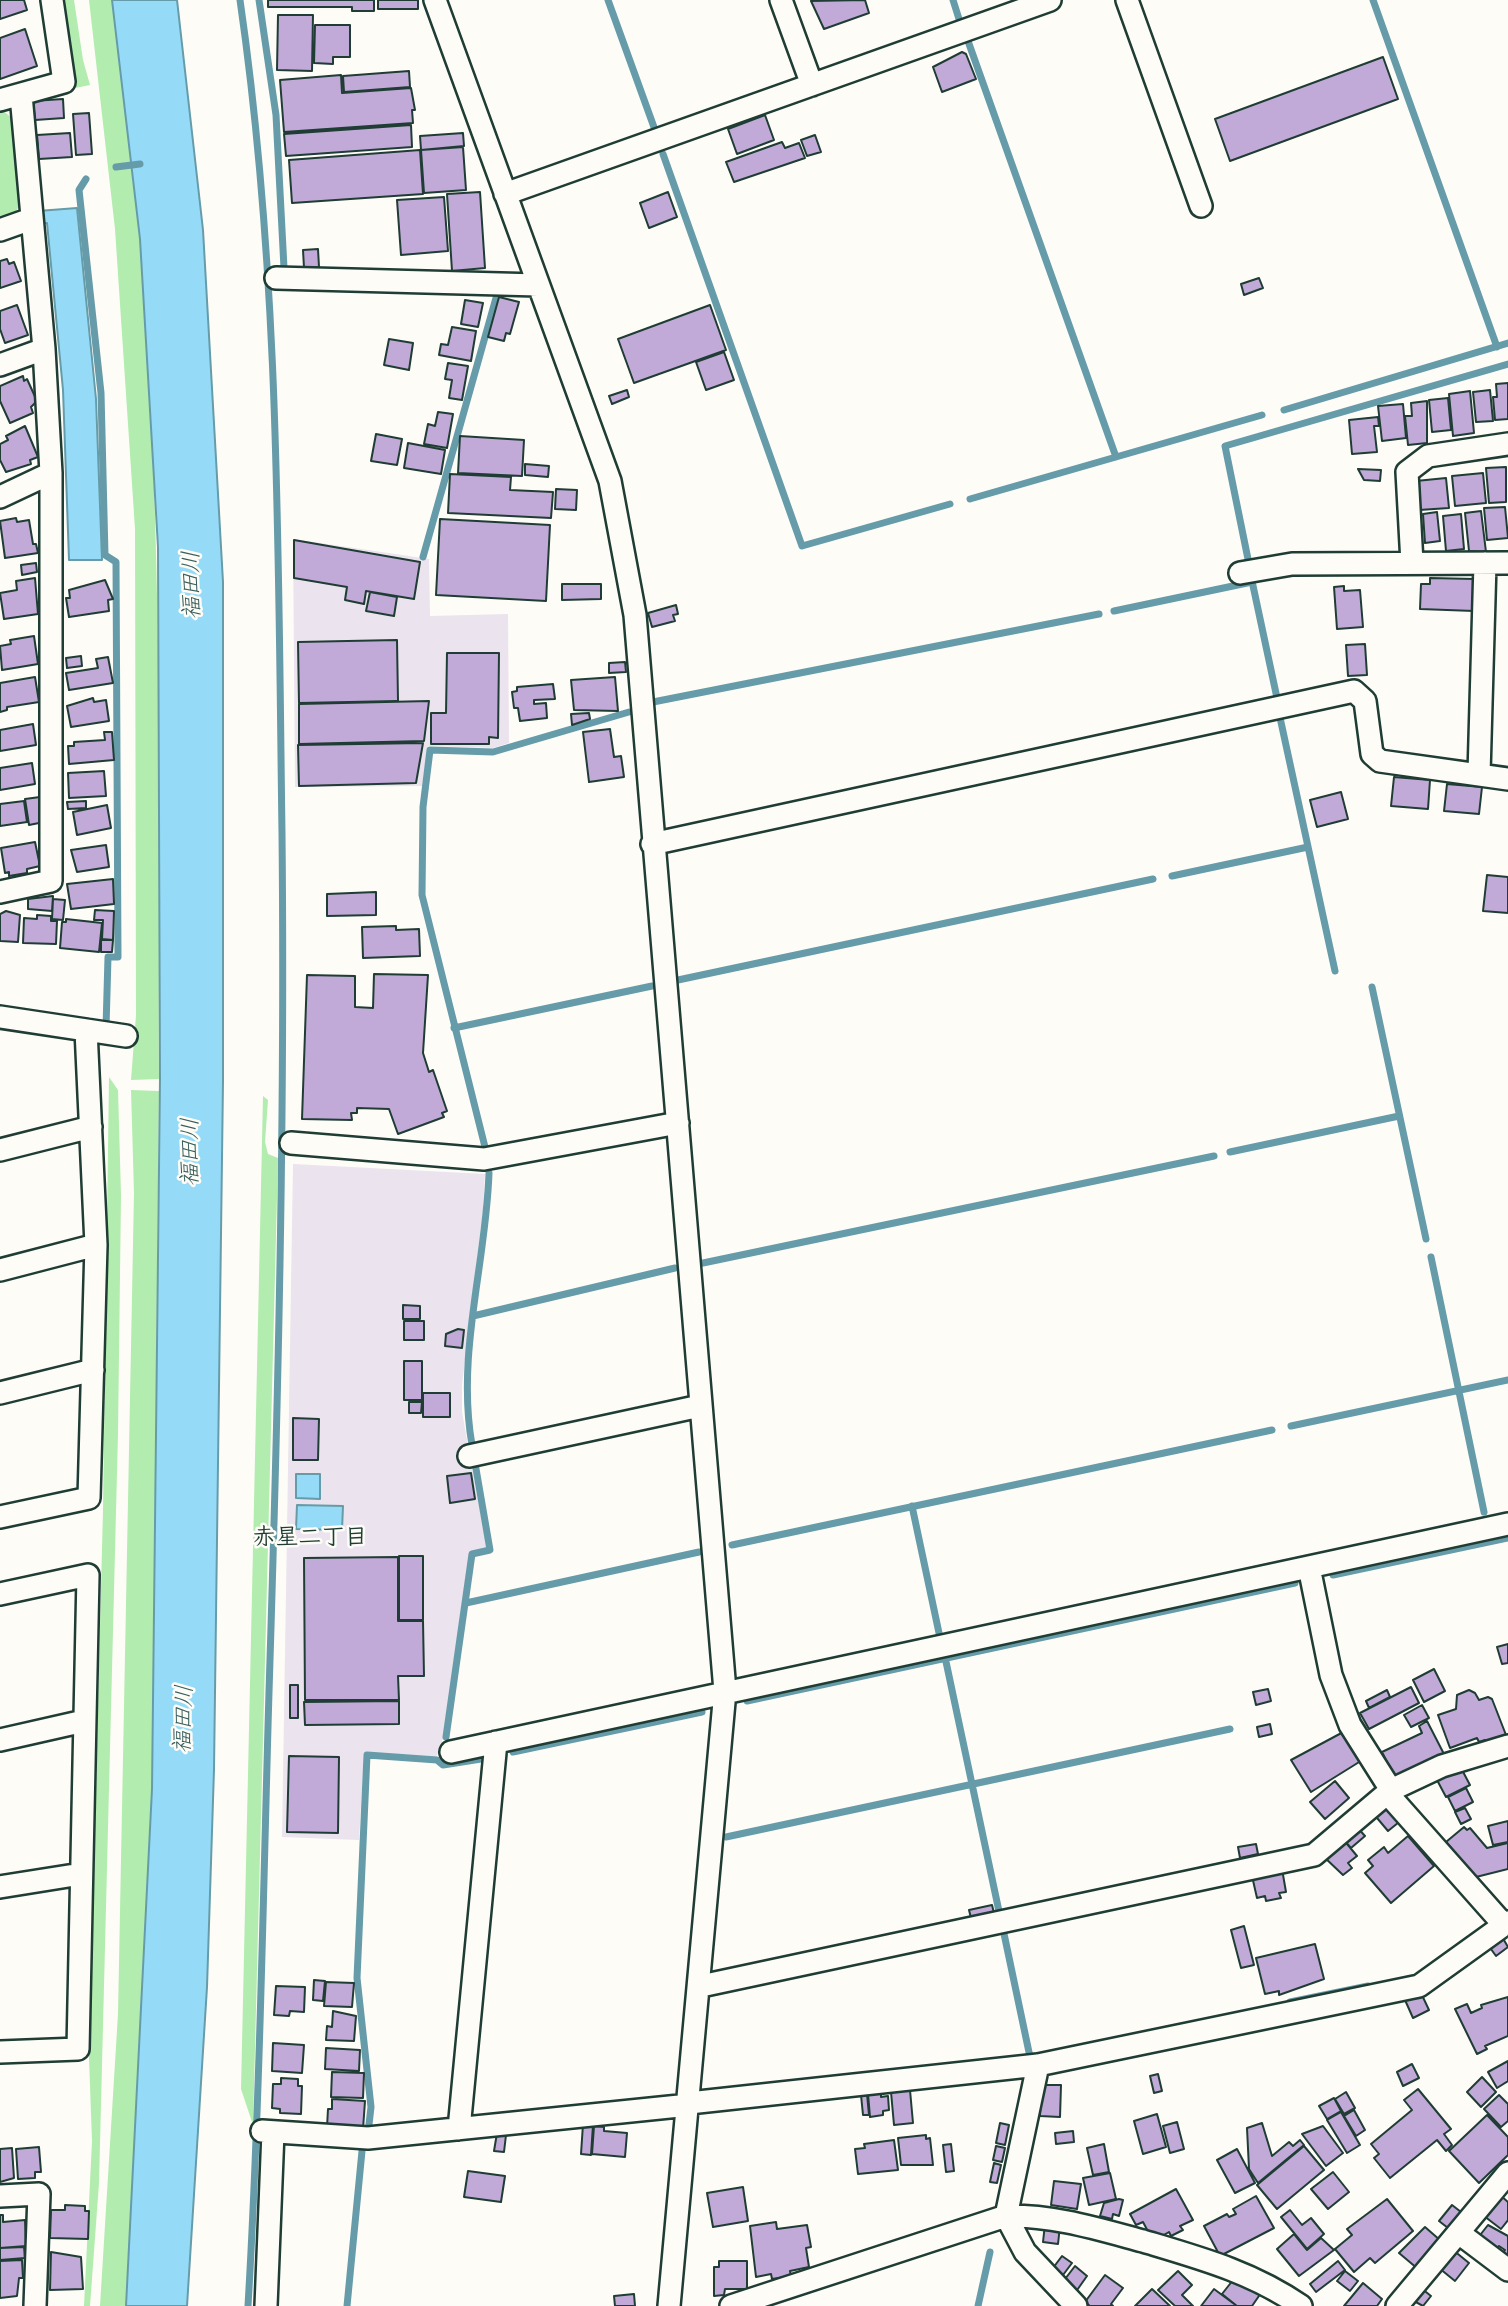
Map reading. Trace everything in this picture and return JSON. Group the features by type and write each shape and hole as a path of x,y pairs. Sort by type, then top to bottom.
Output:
{"street":[{"path":"0,100 64,82 52,0"},
{"path":"435,0 610,481 634,608 725,1691 701,1986 669,2306"},
{"path":"781,0 812,85"},
{"path":"505,194 1050,0"},
{"path":"1127,0 1201,206"},
{"path":"0,892 51,881 51,473 44,349 21,95"},
{"path":"0,230 31,219"},
{"path":"276,278 538,285"},
{"path":"0,365 44,349"},
{"path":"1412,563 1407,472 1428,456 1508,444"},
{"path":"0,497 51,473"},
{"path":"1240,573 1292,564 1508,562"},
{"path":"1479,774 1485,563"},
{"path":"652,844 1354,691 1365,701 1372,754 1380,761 1508,779"},
{"path":"0,1017 126,1036"},
{"path":"0,1517 89,1498 96,1245 86,1030"},
{"path":"291,1143 484,1159 678,1123"},
{"path":"0,1150 91,1127"},
{"path":"0,1270 96,1245"},
{"path":"0,1393 93,1370"},
{"path":"469,1456 700,1406"},
{"path":"451,1752 1508,1524"},
{"path":"266,2306 267,2132 368,2138 1038,2065 1419,1986 1506,1924 1389,1791 1350,1725 1331,1675 1309,1567"},
{"path":"0,1594 88,1575 78,2049 0,2052"},
{"path":"0,1740 85,1721"},
{"path":"459,2129 496,1742"},
{"path":"701,1986 1314,1856 1389,1791 1442,1766 1508,1746"},
{"path":"0,1887 81,1874"},
{"path":"1038,2065 1006,2216 1025,2252 1076,2306"},
{"path":"1397,2306 1508,2172"},
{"path":"0,2196 39,2194 35,2306"},
{"path":"731,2306 1006,2216 1032,2216 1100,2229 1212,2261 1253,2276 1301,2306"},
{"path":"1460,2233 1508,2270"}],"shaded area":[{"path":"293,539 429,559 430,616 508,614 509,743 493,748 428,746 422,786 295,787"},
{"path":"293,1164 485,1174 462,1385 462,1412 487,1549 470,1552 448,1724 436,1758 364,1753 359,1840 282,1837"}],"green space":[{"path":"62,0 74,0 83,60 90,85 75,88"},
{"path":"89,0 112,0 130,134 151,403 158,674 159,1079 131,1080 136,1015 135,529 115,229"},
{"path":"0,108 14,120 21,204 16,211 0,217"},
{"path":"109,1077 118,1090 121,1195 118,1433 99,2183 90,2306 84,2306 92,2141 89,2058 103,1510"},
{"path":"131,1090 159,1091 152,1789 126,2306 100,2306 118,2014 134,1193"},
{"path":"263,1096 268,1100 265,1142 268,1154 278,1158 253,2125 241,2089"}],"water":[{"name":"福田川","path":"112,0 177,0 203,230 223,582 223,1081 214,1769 207,1987 187,2306 126,2306 152,1789 160,1079 158,547 140,239"},
{"path":"77,208 96,399 102,560 69,560 63,390 47,223 39,224 38,211"},
{"path":"296,1474 320,1474 320,1499 296,1498"},
{"path":"297,1505 343,1506 342,1530 296,1529"}],"building":[{"path":"0,0 24,0 27,10 0,19"},
{"path":"268,0 374,0 374,11 352,11 352,7 268,7"},
{"path":"378,0 418,0 418,9 378,9"},
{"path":"865,0 869,13 824,29 811,1"},
{"path":"278,15 313,15 312,71 277,70"},
{"path":"315,25 350,25 350,57 333,57 333,64 314,63"},
{"path":"25,29 37,66 0,79 0,38"},
{"path":"962,52 966,54 976,79 942,92 933,67"},
{"path":"1383,57 1398,99 1230,161 1215,119"},
{"path":"409,71 410,87 344,92 343,76"},
{"path":"341,75 342,93 411,88 415,110 412,110 413,123 284,132 280,80"},
{"path":"63,99 64,118 35,120 33,101"},
{"path":"89,113 92,154 76,155 73,114"},
{"path":"765,115 774,140 737,154 728,129"},
{"path":"411,125 412,147 286,156 284,134"},
{"path":"70,133 72,157 39,159 37,135"},
{"path":"463,133 464,146 421,150 420,136"},
{"path":"815,135 821,152 807,156 801,140"},
{"path":"782,142 785,148 799,143 805,158 734,182 726,162"},
{"path":"463,147 466,190 424,193 421,150"},
{"path":"420,150 423,194 292,203 289,160"},
{"path":"480,192 485,268 452,271 447,194"},
{"path":"668,192 677,217 649,228 640,203"},
{"path":"444,197 448,251 401,255 397,200"},
{"path":"318,249 319,267 304,268 303,250"},
{"path":"7,259 9,264 14,262 21,281 0,288 0,261"},
{"path":"1259,278 1263,288 1244,295 1241,284"},
{"path":"499,297 519,302 510,334 506,333 504,341 488,337"},
{"path":"465,300 483,303 478,327 461,324"},
{"path":"17,305 28,335 5,343 0,329 0,311"},
{"path":"710,305 726,350 634,383 618,339"},
{"path":"452,327 476,331 471,361 439,355 441,344 448,345"},
{"path":"389,339 413,343 409,370 384,365"},
{"path":"724,352 734,380 706,390 696,362"},
{"path":"448,363 468,366 462,400 449,398 452,380 445,379"},
{"path":"23,376 37,401 31,407 33,413 10,423 0,401 0,386"},
{"path":"1508,383 1508,419 1495,420 1493,397 1497,397 1496,384"},
{"path":"627,390 629,397 612,404 609,396"},
{"path":"1490,390 1493,421 1476,422 1473,392"},
{"path":"1470,391 1474,433 1453,436 1449,394"},
{"path":"1448,398 1451,430 1432,432 1429,400"},
{"path":"1427,401 1427,443 1408,445 1405,416 1412,416 1411,403"},
{"path":"1403,404 1406,438 1382,441 1378,406"},
{"path":"438,412 453,414 447,448 424,444 428,424 435,426"},
{"path":"1378,417 1379,426 1374,426 1377,452 1352,454 1349,420"},
{"path":"25,426 38,457 30,460 31,464 6,472 0,460 0,444 8,440 6,436"},
{"path":"376,434 402,439 397,465 371,461"},
{"path":"460,436 524,440 522,476 458,473"},
{"path":"408,443 445,450 441,474 404,468"},
{"path":"525,464 549,466 548,477 525,475"},
{"path":"1506,467 1506,502 1489,503 1486,468"},
{"path":"1358,469 1381,470 1380,481 1364,480"},
{"path":"1483,473 1486,503 1455,506 1452,476"},
{"path":"450,474 511,477 510,490 553,492 551,518 448,513"},
{"path":"1446,478 1449,508 1419,510 1416,481"},
{"path":"556,489 577,490 576,510 555,509"},
{"path":"1505,507 1508,538 1487,540 1484,508"},
{"path":"1481,511 1486,552 1469,551 1465,513"},
{"path":"1437,512 1440,541 1425,543 1423,514"},
{"path":"1461,514 1464,549 1446,551 1443,516"},
{"path":"16,518 17,522 29,520 33,544 36,544 38,553 5,558 0,521"},
{"path":"440,519 550,525 546,601 436,595"},
{"path":"294,540 420,562 414,599 366,591 364,604 345,600 347,587 294,578"},
{"path":"36,563 37,572 22,575 21,565"},
{"path":"35,578 38,614 4,619 0,593 17,590 16,581"},
{"path":"1430,578 1475,579 1474,611 1420,609 1421,584 1430,584"},
{"path":"105,580 113,599 108,600 109,611 69,617 66,598 70,598 69,590"},
{"path":"562,584 601,584 601,599 562,600"},
{"path":"1344,586 1344,591 1360,590 1363,627 1337,629 1334,587"},
{"path":"370,592 397,597 394,616 366,611"},
{"path":"676,605 678,614 673,615 675,621 652,627 648,613"},
{"path":"34,636 38,664 2,670 0,646 11,644 10,640"},
{"path":"397,640 398,701 299,703 298,642"},
{"path":"1365,644 1367,675 1348,676 1346,645"},
{"path":"447,653 499,653 498,738 489,737 489,744 431,744 431,713 446,713"},
{"path":"81,656 82,666 67,668 66,658"},
{"path":"108,657 113,683 69,690 66,673 98,668 96,659"},
{"path":"625,662 626,672 609,673 609,663"},
{"path":"35,677 39,702 7,707 7,710 0,712 0,683"},
{"path":"615,677 618,711 574,710 571,680"},
{"path":"553,684 555,699 534,700 534,704 546,703 547,718 520,721 518,708 514,708 512,692 517,691 517,687"},
{"path":"93,698 94,702 106,700 109,721 71,727 67,706"},
{"path":"429,701 424,741 299,744 299,704"},
{"path":"589,713 590,719 572,725 571,714"},
{"path":"33,724 36,745 0,751 0,730"},
{"path":"610,729 614,757 621,756 624,777 589,782 583,732"},
{"path":"104,732 112,732 114,760 69,764 68,746 74,746 74,742 105,740"},
{"path":"423,743 416,783 299,786 298,745"},
{"path":"32,763 35,784 0,790 0,768"},
{"path":"104,771 106,796 69,798 68,773"},
{"path":"1394,777 1430,780 1428,809 1391,806"},
{"path":"1447,784 1482,787 1479,814 1444,811"},
{"path":"1341,792 1348,819 1317,827 1310,800"},
{"path":"40,797 39,823 29,825 25,799"},
{"path":"24,801 27,822 0,826 0,804"},
{"path":"86,801 86,808 68,809 67,802"},
{"path":"107,805 111,828 77,835 73,812"},
{"path":"35,842 40,866 27,869 27,873 9,876 9,872 5,873 1,848"},
{"path":"106,845 109,867 77,872 71,850"},
{"path":"1487,875 1508,877 1508,913 1483,911"},
{"path":"113,879 114,904 71,909 67,884"},
{"path":"376,892 376,915 327,916 327,894"},
{"path":"53,896 52,911 28,909 28,899"},
{"path":"53,899 65,900 63,920 52,919"},
{"path":"95,910 114,911 113,940 102,939 103,920 94,920"},
{"path":"6,911 20,915 18,942 0,941 0,914"},
{"path":"37,915 51,916 51,921 57,921 56,944 23,943 24,918 37,919"},
{"path":"66,919 102,923 99,952 60,948 62,922 66,922"},
{"path":"396,926 396,930 419,929 420,956 363,958 362,927"},
{"path":"101,940 113,940 112,952 101,952"},
{"path":"374,974 428,975 423,1053 429,1072 433,1070 447,1111 442,1113 444,1117 398,1134 389,1109 357,1108 357,1113 351,1113 352,1120 302,1119 307,975 355,976 355,1007 373,1008"},
{"path":"403,1305 420,1306 420,1319 403,1319"},
{"path":"404,1321 424,1321 424,1340 404,1340"},
{"path":"458,1329 464,1330 462,1348 445,1346 446,1334"},
{"path":"404,1361 422,1361 422,1400 404,1400"},
{"path":"423,1393 450,1393 450,1417 423,1417"},
{"path":"409,1402 422,1402 421,1413 409,1413"},
{"path":"293,1418 319,1419 318,1460 293,1460"},
{"path":"471,1473 475,1499 450,1503 447,1476"},
{"path":"399,1556 423,1556 423,1620 399,1620"},
{"path":"398,1557 398,1621 423,1621 424,1676 398,1676 399,1700 305,1700 304,1558"},
{"path":"1508,1644 1508,1663 1502,1664 1497,1647"},
{"path":"1434,1669 1445,1691 1424,1702 1413,1680"},
{"path":"290,1685 298,1685 298,1718 290,1718"},
{"path":"1411,1687 1419,1703 1369,1729 1360,1713"},
{"path":"1268,1689 1271,1701 1256,1705 1253,1692"},
{"path":"1387,1690 1390,1697 1369,1708 1366,1701"},
{"path":"1469,1690 1475,1693 1479,1700 1488,1697 1492,1699 1506,1735 1486,1743 1485,1740 1479,1742 1477,1738 1450,1748 1438,1715 1456,1709 1457,1695"},
{"path":"399,1701 399,1724 305,1725 304,1702"},
{"path":"1422,1705 1429,1718 1411,1727 1404,1715"},
{"path":"1427,1721 1445,1756 1396,1781 1382,1752 1422,1733 1419,1726"},
{"path":"1270,1724 1272,1734 1259,1737 1257,1727"},
{"path":"1347,1730 1364,1759 1311,1792 1291,1760"},
{"path":"289,1756 339,1757 338,1833 287,1832"},
{"path":"1461,1768 1470,1785 1446,1797 1437,1780"},
{"path":"1335,1781 1349,1798 1325,1819 1310,1802"},
{"path":"1466,1788 1473,1802 1455,1811 1448,1797"},
{"path":"1387,1799 1404,1818 1388,1831 1372,1812"},
{"path":"1465,1808 1471,1819 1461,1824 1455,1812"},
{"path":"1508,1821 1508,1842 1493,1845 1488,1826"},
{"path":"1356,1826 1365,1836 1351,1848 1342,1838"},
{"path":"1464,1827 1467,1830 1470,1828 1487,1848 1508,1843 1508,1869 1476,1877 1446,1842"},
{"path":"1408,1836 1434,1866 1391,1903 1365,1873 1373,1866 1368,1860 1384,1847 1388,1853"},
{"path":"1343,1839 1357,1856 1348,1863 1352,1868 1343,1875 1323,1856"},
{"path":"1256,1844 1258,1854 1240,1858 1238,1847"},
{"path":"1282,1869 1286,1892 1279,1893 1281,1898 1266,1901 1265,1896 1257,1898 1252,1876"},
{"path":"992,1905 994,1913 971,1918 969,1910"},
{"path":"1244,1926 1254,1965 1241,1968 1231,1930"},
{"path":"1501,1935 1508,1947 1496,1956 1488,1945"},
{"path":"1315,1944 1324,1979 1279,1995 1279,1991 1265,1994 1256,1958"},
{"path":"314,1980 325,1981 323,2001 313,2000"},
{"path":"326,1982 354,1983 352,2007 324,2006"},
{"path":"276,1986 305,1987 304,2012 290,2011 289,2016 274,2015"},
{"path":"1421,1993 1429,2010 1413,2018 1405,2000"},
{"path":"1508,1997 1508,2036 1485,2046 1487,2049 1477,2054 1455,2009 1467,2004 1471,2013 1482,2008 1481,2005"},
{"path":"333,2011 356,2016 354,2041 326,2040 327,2026 332,2027"},
{"path":"273,2043 304,2045 302,2073 272,2071"},
{"path":"326,2048 360,2050 359,2071 325,2069"},
{"path":"1508,2061 1508,2081 1497,2088 1488,2072"},
{"path":"1412,2064 1419,2078 1403,2086 1397,2072"},
{"path":"332,2072 364,2073 363,2098 331,2097"},
{"path":"1158,2074 1162,2091 1154,2093 1150,2076"},
{"path":"1482,2077 1496,2092 1481,2107 1467,2092"},
{"path":"281,2078 298,2079 298,2086 302,2086 301,2114 280,2113 280,2109 272,2108 273,2084 281,2084"},
{"path":"1041,2085 1061,2085 1060,2117 1040,2116"},
{"path":"1418,2089 1451,2129 1444,2134 1452,2145 1446,2151 1437,2140 1390,2178 1374,2158 1379,2154 1371,2144 1412,2110 1404,2100"},
{"path":"910,2090 913,2123 894,2125 891,2092"},
{"path":"881,2092 881,2097 888,2096 889,2110 883,2111 883,2115 870,2117 868,2094"},
{"path":"1346,2092 1355,2108 1344,2114 1335,2099"},
{"path":"867,2094 869,2115 863,2115 861,2095"},
{"path":"1499,2095 1508,2104 1508,2121 1501,2127 1484,2109"},
{"path":"1334,2098 1341,2111 1327,2119 1319,2106"},
{"path":"332,2099 365,2101 363,2129 327,2127 328,2109 332,2109"},
{"path":"1354,2110 1365,2130 1356,2136 1344,2116"},
{"path":"1341,2112 1360,2145 1347,2153 1327,2120"},
{"path":"1157,2114 1166,2147 1143,2154 1134,2121"},
{"path":"1487,2115 1508,2137 1508,2155 1479,2183 1449,2151"},
{"path":"1177,2122 1184,2149 1170,2153 1163,2126"},
{"path":"1000,2123 1009,2125 1005,2145 996,2143"},
{"path":"1262,2123 1272,2156 1289,2142 1293,2146 1300,2140 1304,2145 1258,2183 1249,2169 1247,2128"},
{"path":"583,2124 593,2125 591,2155 581,2154"},
{"path":"594,2126 604,2127 604,2131 627,2133 625,2157 592,2154"},
{"path":"1323,2126 1343,2153 1326,2166 1302,2134"},
{"path":"1073,2131 1074,2142 1056,2144 1055,2133"},
{"path":"497,2133 506,2135 504,2152 494,2151"},
{"path":"926,2135 926,2139 930,2138 933,2165 901,2165 898,2138"},
{"path":"894,2140 898,2170 858,2174 855,2149 865,2148 864,2144"},
{"path":"951,2144 954,2171 946,2172 943,2145"},
{"path":"1104,2144 1109,2172 1093,2175 1087,2148"},
{"path":"996,2146 1005,2148 1002,2162 993,2160"},
{"path":"1304,2146 1324,2170 1277,2209 1257,2185"},
{"path":"39,2147 41,2172 35,2172 35,2178 18,2179 16,2149"},
{"path":"12,2148 14,2178 0,2182 0,2149"},
{"path":"1237,2149 1255,2183 1235,2193 1217,2160"},
{"path":"994,2163 1001,2165 997,2183 990,2182"},
{"path":"468,2171 505,2176 501,2202 464,2197"},
{"path":"1333,2172 1349,2192 1328,2209 1311,2189"},
{"path":"1110,2173 1116,2199 1089,2205 1083,2178"},
{"path":"1054,2181 1081,2184 1077,2209 1051,2205"},
{"path":"743,2187 748,2221 713,2227 707,2193"},
{"path":"1176,2189 1193,2220 1180,2226 1183,2230 1171,2236 1169,2232 1153,2241 1143,2222 1136,2225 1130,2214"},
{"path":"1500,2195 1508,2202 1508,2220 1501,2229 1484,2216"},
{"path":"1256,2196 1274,2228 1220,2256 1204,2226 1227,2214 1229,2217 1236,2214 1233,2209"},
{"path":"1387,2199 1413,2231 1375,2263 1370,2258 1354,2272 1335,2249 1352,2235 1347,2229"},
{"path":"1123,2200 1119,2216 1113,2214 1112,2219 1100,2216 1104,2203"},
{"path":"65,2205 85,2206 85,2211 89,2211 88,2239 50,2238 51,2210 65,2210"},
{"path":"1452,2205 1461,2212 1448,2228 1439,2221"},
{"path":"1290,2210 1302,2225 1311,2218 1324,2234 1307,2249 1281,2217"},
{"path":"0,2215 3,2215 3,2222 25,2220 26,2246 0,2248"},
{"path":"776,2222 777,2229 807,2225 811,2247 806,2248 809,2267 790,2271 791,2276 772,2279 771,2274 756,2277 750,2226"},
{"path":"1045,2224 1060,2226 1058,2244 1043,2242"},
{"path":"1488,2225 1508,2236 1508,2261 1501,2256 1505,2250 1499,2246 1494,2252 1477,2239"},
{"path":"1425,2227 1441,2241 1418,2269 1399,2253"},
{"path":"1294,2234 1307,2250 1321,2238 1334,2250 1299,2276 1277,2249"},
{"path":"24,2247 25,2258 0,2260 0,2248"},
{"path":"1453,2250 1469,2263 1455,2281 1439,2268"},
{"path":"51,2252 81,2257 83,2289 50,2290"},
{"path":"1062,2256 1072,2263 1060,2279 1050,2272"},
{"path":"22,2260 23,2278 19,2278 17,2296 0,2298 0,2261"},
{"path":"719,2261 747,2261 747,2289 725,2289 724,2295 714,2296 714,2267 719,2267"},
{"path":"1338,2261 1345,2270 1316,2292 1310,2284"},
{"path":"1075,2266 1087,2276 1075,2293 1062,2283"},
{"path":"1178,2271 1192,2285 1182,2295 1193,2306 1175,2306 1158,2290"},
{"path":"1345,2271 1358,2281 1350,2291 1337,2281"},
{"path":"1105,2275 1123,2288 1111,2304 1113,2306 1090,2306 1085,2302"},
{"path":"1237,2275 1261,2293 1252,2306 1237,2306 1222,2294"},
{"path":"1363,2283 1382,2299 1377,2306 1344,2306"},
{"path":"1421,2288 1431,2296 1423,2306 1412,2300"},
{"path":"1152,2289 1170,2306 1135,2306"},
{"path":"1214,2289 1237,2306 1201,2306"},
{"path":"634,2294 635,2306 615,2306 614,2296"}],"waterway":[{"path":"240,0 253,104 270,312 278,520 283,941 282,1156 275,1477 258,2076 248,2306"},
{"path":"259,0 276,115 284,268"},
{"path":"608,0 655,130"},
{"path":"953,0 959,19"},
{"path":"1373,0 1497,347"},
{"path":"968,41 1116,457"},
{"path":"663,154 802,546 950,504"},
{"path":"116,167 140,164"},
{"path":"86,179 79,190 101,393 105,555 116,562 118,957 108,957 106,1028"},
{"path":"423,557 496,298"},
{"path":"1284,410 1508,343"},
{"path":"1249,564 1225,446 1508,364"},
{"path":"970,499 1262,415"},
{"path":"1252,581 1277,698"},
{"path":"1114,611 1252,582"},
{"path":"653,702 1099,614"},
{"path":"485,1147 422,895 423,807 430,750 493,752 629,712"},
{"path":"1279,713 1335,971"},
{"path":"1172,876 1308,847"},
{"path":"678,980 1153,879"},
{"path":"454,1028 652,986"},
{"path":"1372,987 1426,1239"},
{"path":"1230,1152 1399,1116"},
{"path":"703,1263 1214,1156"},
{"path":"472,1445 467,1377 489,1173"},
{"path":"1431,1257 1484,1512"},
{"path":"473,1316 675,1268"},
{"path":"1291,1426 1508,1380"},
{"path":"732,1545 1272,1430"},
{"path":"446,1737 472,1554 490,1550 475,1463"},
{"path":"912,1506 939,1633"},
{"path":"1333,1575 1508,1538"},
{"path":"466,1603 699,1552"},
{"path":"747,1701 1295,1583"},
{"path":"945,1657 1000,1916"},
{"path":"513,1752 702,1712"},
{"path":"726,1837 1230,1729"},
{"path":"368,2133 371,2107 357,1978 367,1755 437,1760 443,1765 481,1759"},
{"path":"1003,1929 1030,2057 1035,2056"},
{"path":"1290,2002 1368,1986"},
{"path":"347,2306 362,2151"},
{"path":"978,2306 990,2252"}],"district":[{"name":"赤星二丁目","path":"310,1538"}]}
